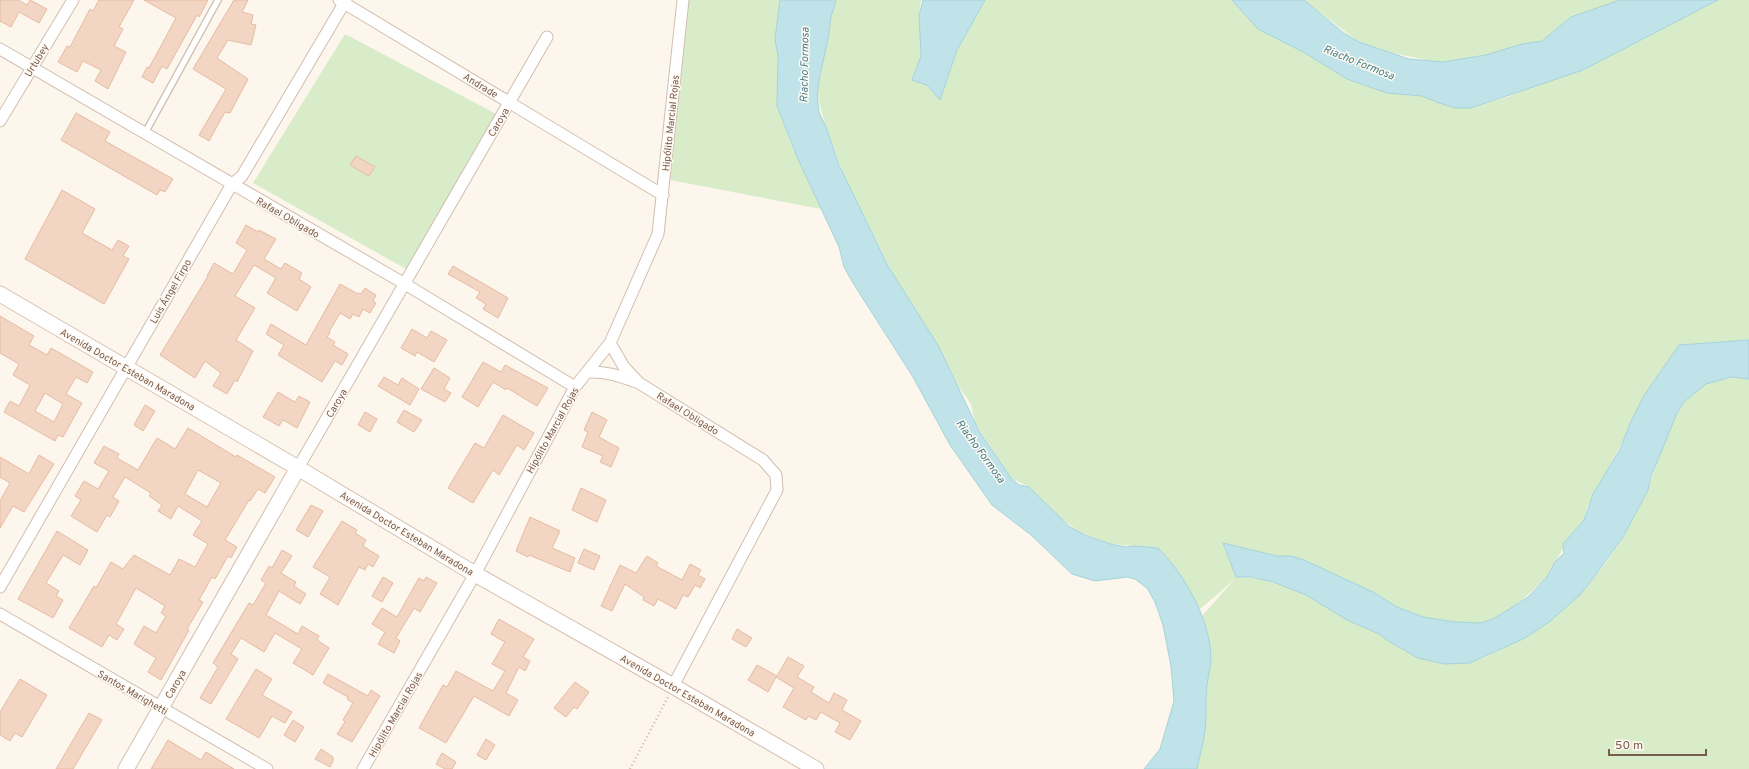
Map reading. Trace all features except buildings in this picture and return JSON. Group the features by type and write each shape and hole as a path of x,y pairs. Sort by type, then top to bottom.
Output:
{"main road":[{"name":"Avenida Doctor Esteban Maradona","path":"0,294 298,468 475,574 816,769"},
{"name":"Caroya","path":"126,769 298,468"}],"street":[{"name":"Urtubey","path":"0,121 73,0"},
{"name":"Hipólito Marcial Rojas","path":"363,769 475,574 575,387 610,343 658,234 683,0"},
{"name":"Andrade","path":"343,1 663,195"},
{"name":"Luis Ángel Firpo","path":"0,587 232,184 242,176 343,1"},
{"name":"Caroya","path":"298,468 547,37"},
{"name":"Rafael Obligado","path":"0,50 32,67 405,284 575,387"},
{"name":"Rafael Obligado","path":"610,343 624,367 639,383 763,460 776,475 777,490 673,686"},
{"path":"587,372 613,374 639,383"},
{"name":"Santos Marighetti","path":"0,614 267,769"}],"lane":[{"path":"145,133 218,0"}],"path":[{"path":"630,769 673,686"}],"green space":[{"path":"683,0 780,0 775,39 778,56 777,106 792,147 821,209 665,179"},
{"path":"834,0 921,0 919,15 921,56 912,80 927,85 940,100 957,50 985,0 1233,0 1273,36 1305,53 1347,79 1387,93 1422,96 1455,108 1471,108 1583,70 1718,0 1749,0 1749,340 1679,345 1645,394 1632,419 1626,435 1587,507 1584,520 1569,538 1547,577 1519,603 1493,619 1480,623 1455,622 1423,617 1397,607 1385,599 1304,560 1277,556 1223,544 1236,577 1268,581 1298,592 1355,623 1380,634 1421,658 1455,664 1474,662 1492,654 1550,621 1581,593 1599,572 1616,549 1646,493 1676,415 1695,391 1706,384 1729,378 1739,377 1749,379 1749,769 1197,769 1205,731 1207,685 1211,660 1202,616 1234,580 1200,609 1170,561 1158,548 1110,544 1078,531 1058,516 1029,487 1011,478 975,423 971,404 959,387 939,347 893,274 844,176 826,127 817,95"},
{"path":"1304,0 1620,0 1542,41 1486,55 1443,62 1393,53 1359,42"},
{"path":"345,34 500,116 406,269 253,183"}],"water":[{"name":"Riacho Formosa","path":"780,0 836,0 831,17 820,75 817,95 819,112 826,127 839,165 888,266 939,347 979,431 1011,478 1019,485 1029,487 1070,527 1085,535 1110,544 1126,547 1134,546 1158,548 1178,571 1194,598 1206,628 1210,643 1211,658 1206,691 1206,719 1204,735 1197,769 1144,769 1160,749 1174,701 1171,666 1163,625 1155,602 1147,588 1135,579 1127,577 1095,581 1072,574 1031,535 992,505 950,445 913,377 844,267 839,247 797,157 777,106 778,56 775,39"},
{"path":"923,0 985,0 957,50 940,100 927,85 912,80 921,56 919,15"},
{"name":"Riacho Formosa","path":"1232,0 1304,0 1344,33 1359,42 1409,59 1443,62 1486,55 1522,44 1542,41 1571,17 1620,0 1718,0 1583,70 1471,108 1455,108 1422,96 1387,93 1347,79 1305,53 1258,29"},
{"path":"1749,340 1749,379 1731,377 1706,384 1685,401 1677,413 1651,476 1648,490 1623,537 1580,595 1549,622 1525,638 1470,663 1444,664 1418,658 1379,634 1347,620 1306,595 1273,582 1251,577 1236,577 1223,543 1277,556 1291,556 1304,560 1373,592 1397,607 1423,617 1455,622 1480,623 1493,619 1529,596 1547,577 1555,562 1564,553 1563,544 1584,520 1593,494 1620,449 1632,419 1645,394 1679,345"}]}
